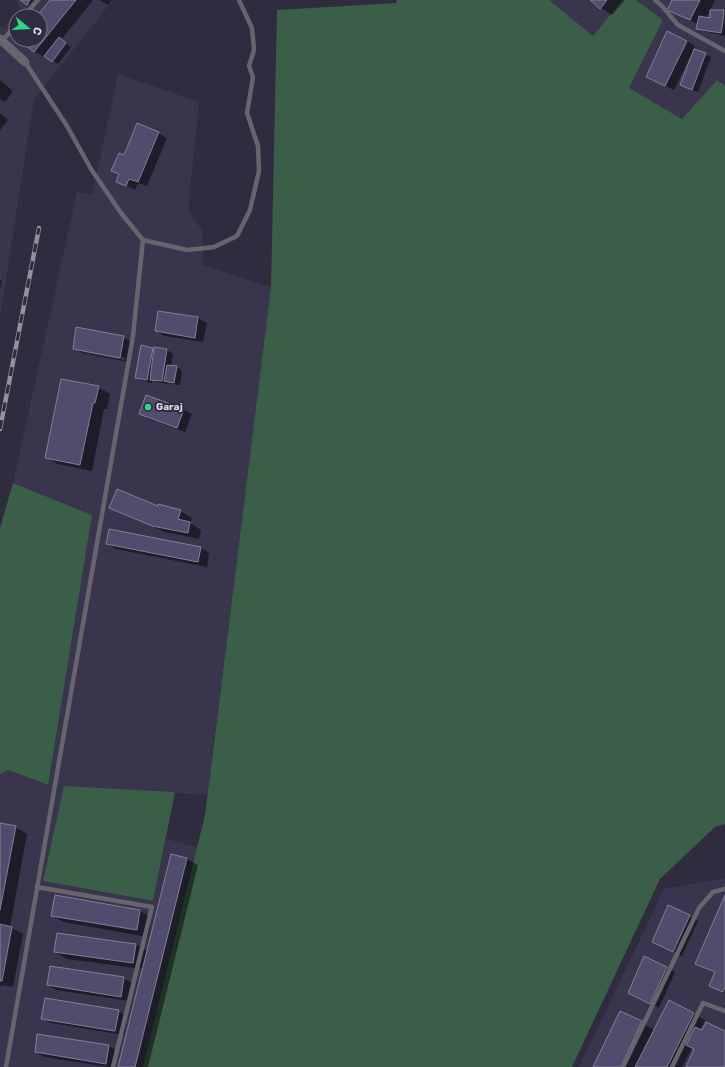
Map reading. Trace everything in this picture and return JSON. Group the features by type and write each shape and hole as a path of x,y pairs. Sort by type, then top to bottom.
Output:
{"street":[{"path":"1,40 25,62"}],"lane":[{"path":"31,8 38,0"},
{"path":"25,62 67,126 91,169 121,213 143,240 187,250 214,247 237,236 250,210 259,171 258,146 248,113 253,77 250,66 254,50 252,28 239,0"},
{"path":"655,0 678,25 725,51"},
{"path":"662,6 665,0"},
{"path":"6,1067 133,336 143,240"},
{"path":"37,887 152,907 113,1067"},
{"path":"622,1067 700,908 713,892 725,889"},
{"path":"672,1067 703,1003 725,1011"}],"shaded area":[{"path":"16,0 113,0 34,99 0,318 0,25 4,28 8,23 8,48 48,48 48,8 20,8"},
{"path":"549,0 622,0 593,36"},
{"path":"636,0 725,0 725,85 717,80 682,119 628,88 663,20"},
{"path":"118,74 199,102 188,210 202,230 203,265 271,287 207,795 64,786 43,881 153,901 166,839 197,847 143,1067 0,1067 0,774 8,770 47,785 92,515 13,483 77,192 92,195"},
{"path":"725,878 725,1067 579,1067 664,889"}],"green space":[{"path":"397,0 549,0 593,36 622,0 636,0 663,20 629,88 682,119 717,80 725,85 725,824 715,827 660,879 572,1067 143,1067 205,815 271,287 277,10 396,3"},
{"path":"13,483 92,515 48,785 8,770 0,774 0,528"},
{"path":"64,786 175,792 153,901 43,881"}],"building":[{"path":"20,0 30,0 27,5"},
{"path":"50,0 76,0 48,35 48,8 44,8"},
{"path":"590,0 607,0 600,9"},
{"path":"672,0 700,0 690,20 667,10"},
{"path":"710,10 724,10 721,33 696,29 699,16 710,18"},
{"path":"667,31 687,41 665,86 646,77"},
{"path":"59,37 66,43 52,62 44,56"},
{"path":"29,48 37,48 34,52"},
{"path":"694,49 706,53 692,90 680,85"},
{"path":"137,123 159,132 138,182 129,179 126,186 116,182 119,174 111,171 119,153 124,155"},
{"path":"158,311 198,317 195,338 155,331"},
{"path":"76,327 124,336 120,358 73,349"},
{"path":"141,345 153,348 147,380 135,378"},
{"path":"154,347 167,349 162,381 150,380"},
{"path":"167,365 177,366 174,383 164,381"},
{"path":"61,379 99,386 95,403 93,403 80,465 45,458"},
{"path":"146,395 184,409 177,428 139,414"},
{"path":"117,489 158,506 158,504 181,510 178,519 190,522 188,533 152,526 109,508"},
{"path":"109,529 201,547 198,562 106,544"},
{"path":"0,823 16,826 0,910"},
{"path":"171,854 187,858 135,1067 118,1067"},
{"path":"55,895 140,910 137,930 51,916"},
{"path":"725,895 725,987 723,992 709,986 715,972 695,964"},
{"path":"668,905 690,915 673,952 652,942"},
{"path":"0,924 12,927 2,981 0,981"},
{"path":"57,933 136,944 133,963 54,952"},
{"path":"644,956 667,967 650,1004 628,993"},
{"path":"50,966 124,977 121,997 47,985"},
{"path":"45,998 119,1010 115,1031 41,1019"},
{"path":"669,1000 694,1013 667,1067 635,1067"},
{"path":"620,1011 642,1021 621,1067 593,1067"},
{"path":"706,1022 725,1031 725,1067 686,1067 694,1049 686,1045 695,1027 702,1030"},
{"path":"37,1034 109,1045 106,1064 35,1052"}],"railway":[{"path":"0,429 39,228"}],"place":[{"name":"Garaj","path":"148,407"}]}
